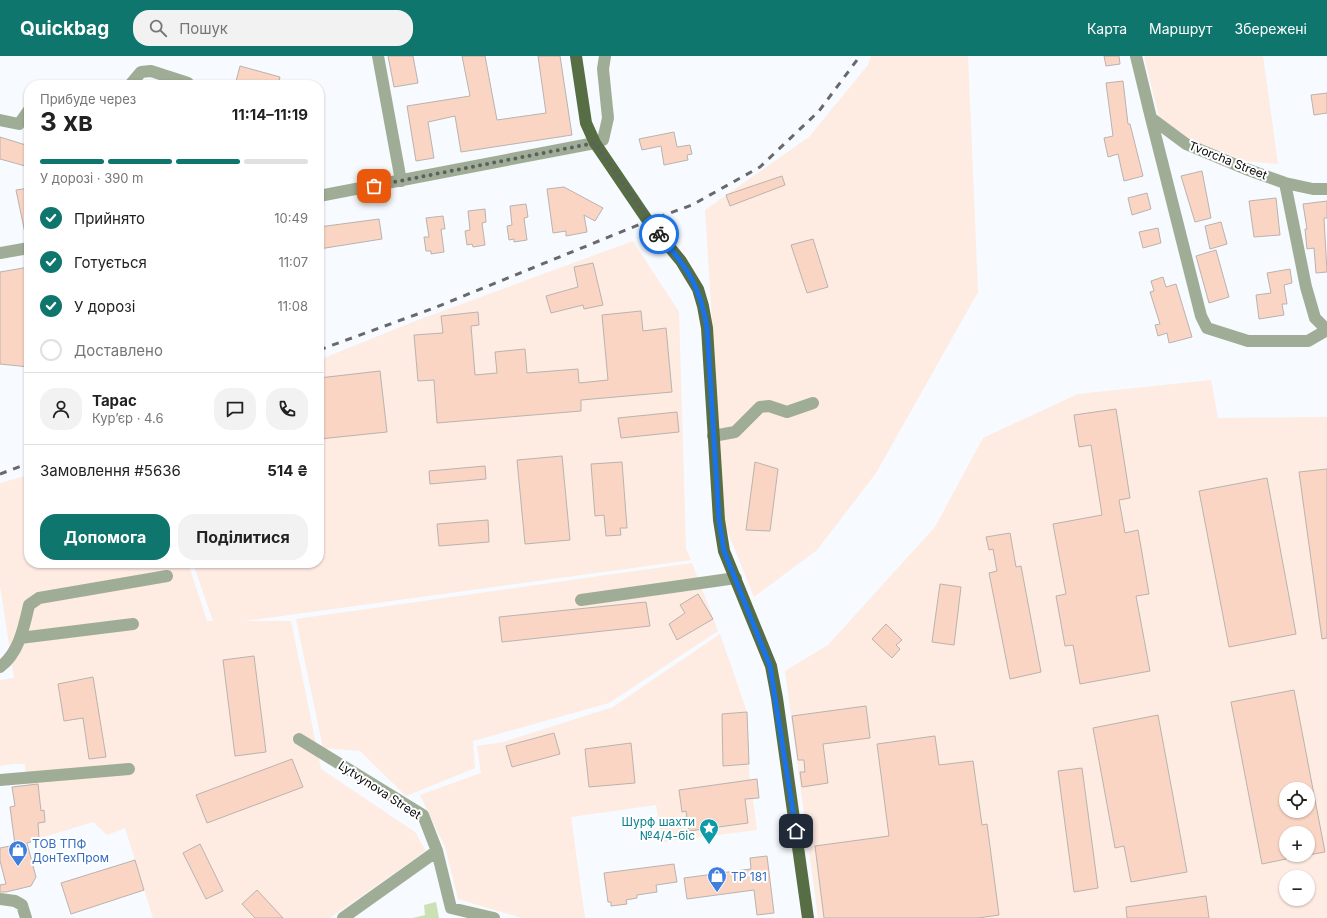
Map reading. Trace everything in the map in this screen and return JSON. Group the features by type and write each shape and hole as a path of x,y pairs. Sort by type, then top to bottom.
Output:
{"main road":[{"path":"576,56 586,123 595,143 648,221 681,261 698,289 703,306 707,328 719,520 724,551 770,666 777,698 808,918"}],"street":[{"path":"378,56 401,181"},
{"path":"324,195 595,143 603,140 608,118 602,69 605,56"},
{"path":"1136,56 1150,118 1206,328 1248,341 1308,341 1327,330 1315,318 1306,288 1285,183"},
{"path":"134,80 141,72 151,71 179,80"},
{"path":"0,120 19,124 24,117"},
{"name":"Tvorcha Street","path":"1150,118 1186,144 1285,183 1312,189 1327,189"},
{"path":"0,253 24,249"},
{"path":"713,436 735,432 760,407 770,406 788,412 814,403"},
{"path":"0,667 9,660 20,638 29,605 39,598 167,576"},
{"path":"581,600 736,578"},
{"path":"20,638 133,624"},
{"name":"Lytvynova Street","path":"299,739 423,815 437,851 451,908 494,918"},
{"path":"0,780 129,769"},
{"path":"344,918 437,851"},
{"path":"0,899 15,901 22,905 26,918"}],"shaded area":[{"path":"871,56 968,56 978,292 876,473 817,550 754,597 725,525 705,210 809,137 868,65"},
{"path":"1144,56 1263,56 1278,164 1247,161 1189,140 1159,117"},
{"path":"633,241 679,312 686,549 691,560 244,621 291,621 321,769 415,832 426,851 330,918 153,918 125,828 107,835 93,822 31,841 25,764 0,766 0,680 14,678 0,585 0,483 24,476 24,568 190,568 207,621 213,621 195,568 324,568 324,358 413,322"},
{"path":"1211,380 1218,418 1327,417 1327,918 818,918 785,671 828,645 935,527 983,438 1078,394"},
{"path":"692,563 718,631 609,703 473,741 475,768 406,796 360,751 323,748 296,619"},
{"path":"720,634 747,712 749,771 757,830 662,842 656,805 571,817 585,918 522,918 458,899 445,847 420,795 481,773 477,746 503,742 613,707"}],"green space":[{"path":"436,902 439,918 413,918 425,915 424,905"}],"building":[{"path":"388,56 413,56 418,83 394,87"},
{"path":"462,56 485,56 497,120 546,113 538,56 560,56 572,135 461,152 455,116 428,122 434,158 416,161 407,106 470,96"},
{"path":"1104,56 1119,56 1120,64 1106,66"},
{"path":"240,66 280,77 279,80 236,80"},
{"path":"1123,81 1128,124 1130,124 1143,176 1124,181 1118,154 1108,157 1104,138 1113,136 1106,83"},
{"path":"1327,93 1327,113 1314,115 1311,95"},
{"path":"674,132 677,147 690,145 692,154 687,155 688,160 664,165 661,146 642,150 639,139"},
{"path":"0,137 24,144 24,166 0,159"},
{"path":"1202,171 1211,218 1195,222 1181,176"},
{"path":"782,176 785,185 730,206 726,195"},
{"path":"564,187 603,208 595,221 584,215 587,232 566,236 566,231 553,233 547,189"},
{"path":"24,189 24,228 16,190"},
{"path":"1147,193 1151,209 1132,215 1128,198"},
{"path":"1276,198 1280,235 1254,237 1249,201"},
{"path":"1327,201 1327,218 1324,218 1327,272 1316,273 1314,248 1307,249 1305,229 1307,229 1303,204"},
{"path":"526,204 528,217 524,218 527,240 514,242 514,239 509,240 507,226 512,225 510,206"},
{"path":"485,209 486,222 482,223 485,245 473,247 472,244 467,245 465,231 470,230 468,211"},
{"path":"443,216 445,229 441,229 444,252 431,254 431,251 426,251 424,237 429,237 426,218"},
{"path":"379,219 382,239 324,248 324,226"},
{"path":"1221,222 1227,244 1210,249 1205,226"},
{"path":"1158,228 1161,243 1143,248 1139,232"},
{"path":"813,239 828,287 807,293 791,245"},
{"path":"1216,250 1229,297 1209,303 1196,256"},
{"path":"593,263 603,305 584,309 583,305 551,313 546,296 578,287 574,267"},
{"path":"24,268 24,366 0,364 0,272"},
{"path":"1290,269 1292,283 1284,285 1287,304 1282,304 1284,315 1259,319 1256,295 1271,293 1267,273"},
{"path":"1163,277 1166,287 1176,284 1192,337 1169,343 1167,333 1158,336 1155,325 1160,324 1150,292 1154,291 1151,281"},
{"path":"641,311 643,331 666,328 672,392 581,400 581,411 437,423 434,380 418,381 414,335 443,333 441,316 478,312 479,325 471,326 475,375 497,373 495,352 525,349 527,373 578,369 579,383 608,380 602,315"},
{"path":"380,371 387,432 324,438 324,377"},
{"path":"1116,409 1130,498 1119,500 1125,533 1138,530 1149,594 1136,596 1150,671 1080,684 1073,645 1065,646 1056,596 1066,594 1053,524 1102,515 1091,445 1079,447 1074,415"},
{"path":"677,412 679,432 621,438 618,418"},
{"path":"562,456 570,540 525,544 517,460"},
{"path":"622,462 627,528 620,528 621,535 606,536 604,515 595,516 591,464"},
{"path":"755,462 778,469 770,531 746,530"},
{"path":"485,466 486,479 430,484 429,471"},
{"path":"1327,469 1327,638 1322,639 1299,472"},
{"path":"1267,478 1296,634 1229,647 1199,491"},
{"path":"488,520 489,542 439,546 437,524"},
{"path":"1010,533 1016,567 1021,566 1041,672 1010,679 989,573 997,571 993,549 989,550 986,537"},
{"path":"940,584 961,587 954,645 932,642"},
{"path":"698,594 713,619 677,640 669,624 685,613 680,605"},
{"path":"646,602 650,626 502,642 499,617"},
{"path":"886,624 902,640 896,645 900,649 892,658 872,639"},
{"path":"254,656 266,752 235,756 223,660"},
{"path":"93,677 106,757 89,759 83,718 64,721 58,684"},
{"path":"1294,690 1312,782 1279,782 1279,818 1315,818 1315,800 1325,852 1315,854 1315,826 1279,826 1279,860 1262,864 1231,702"},
{"path":"866,706 870,738 823,744 828,783 802,787 800,772 805,772 804,760 798,760 792,716"},
{"path":"747,712 749,764 723,766 722,714"},
{"path":"1158,715 1187,872 1131,882 1124,846 1115,848 1093,728"},
{"path":"554,733 560,754 512,767 506,746"},
{"path":"935,736 939,765 973,761 982,825 987,824 999,915 978,918 824,918 815,846 889,836 877,744"},
{"path":"631,743 635,783 589,787 585,749"},
{"path":"292,759 303,787 207,823 196,795"},
{"path":"1082,768 1098,888 1074,892 1058,771"},
{"path":"757,779 759,798 745,799 748,823 689,831 686,811 682,812 679,790"},
{"name":"ТОВ ТПФ ДонТехПром","path":"38,784 41,811 44,810 45,822 38,823 39,839 31,840 31,842 27,843 36,877 31,886 0,892 0,885 6,884 0,861 0,848 15,845 10,807 15,806 12,787"},
{"path":"200,844 223,891 206,899 183,853"},
{"path":"767,856 774,913 757,915 754,890 687,899 684,878 751,869 750,858"},
{"path":"135,860 144,890 71,914 61,883"},
{"path":"674,864 677,882 656,885 657,892 637,895 637,898 626,900 627,904 611,906 611,902 608,902 604,873"},
{"path":"257,890 283,918 255,918 242,904"},
{"path":"1206,896 1209,918 1127,918 1126,907"}],"railway":[{"path":"324,348 434,308 648,221 692,205 760,167 819,111 860,56"},
{"path":"0,474 24,465"}],"way so far":[{"path":"374,186 595,143 648,221 659,234"}],"place":[{"name":"Шурф шахти №4/4-біс","path":"709,845"},
{"name":"ТОВ ТПФ ДонТехПром","path":"18,867"},
{"name":"TP 181","path":"717,893"}],"route":[{"path":"659,234 681,261 698,289 703,306 707,328 719,520 724,551 757,628 770,666 777,698 796,831"}]}
